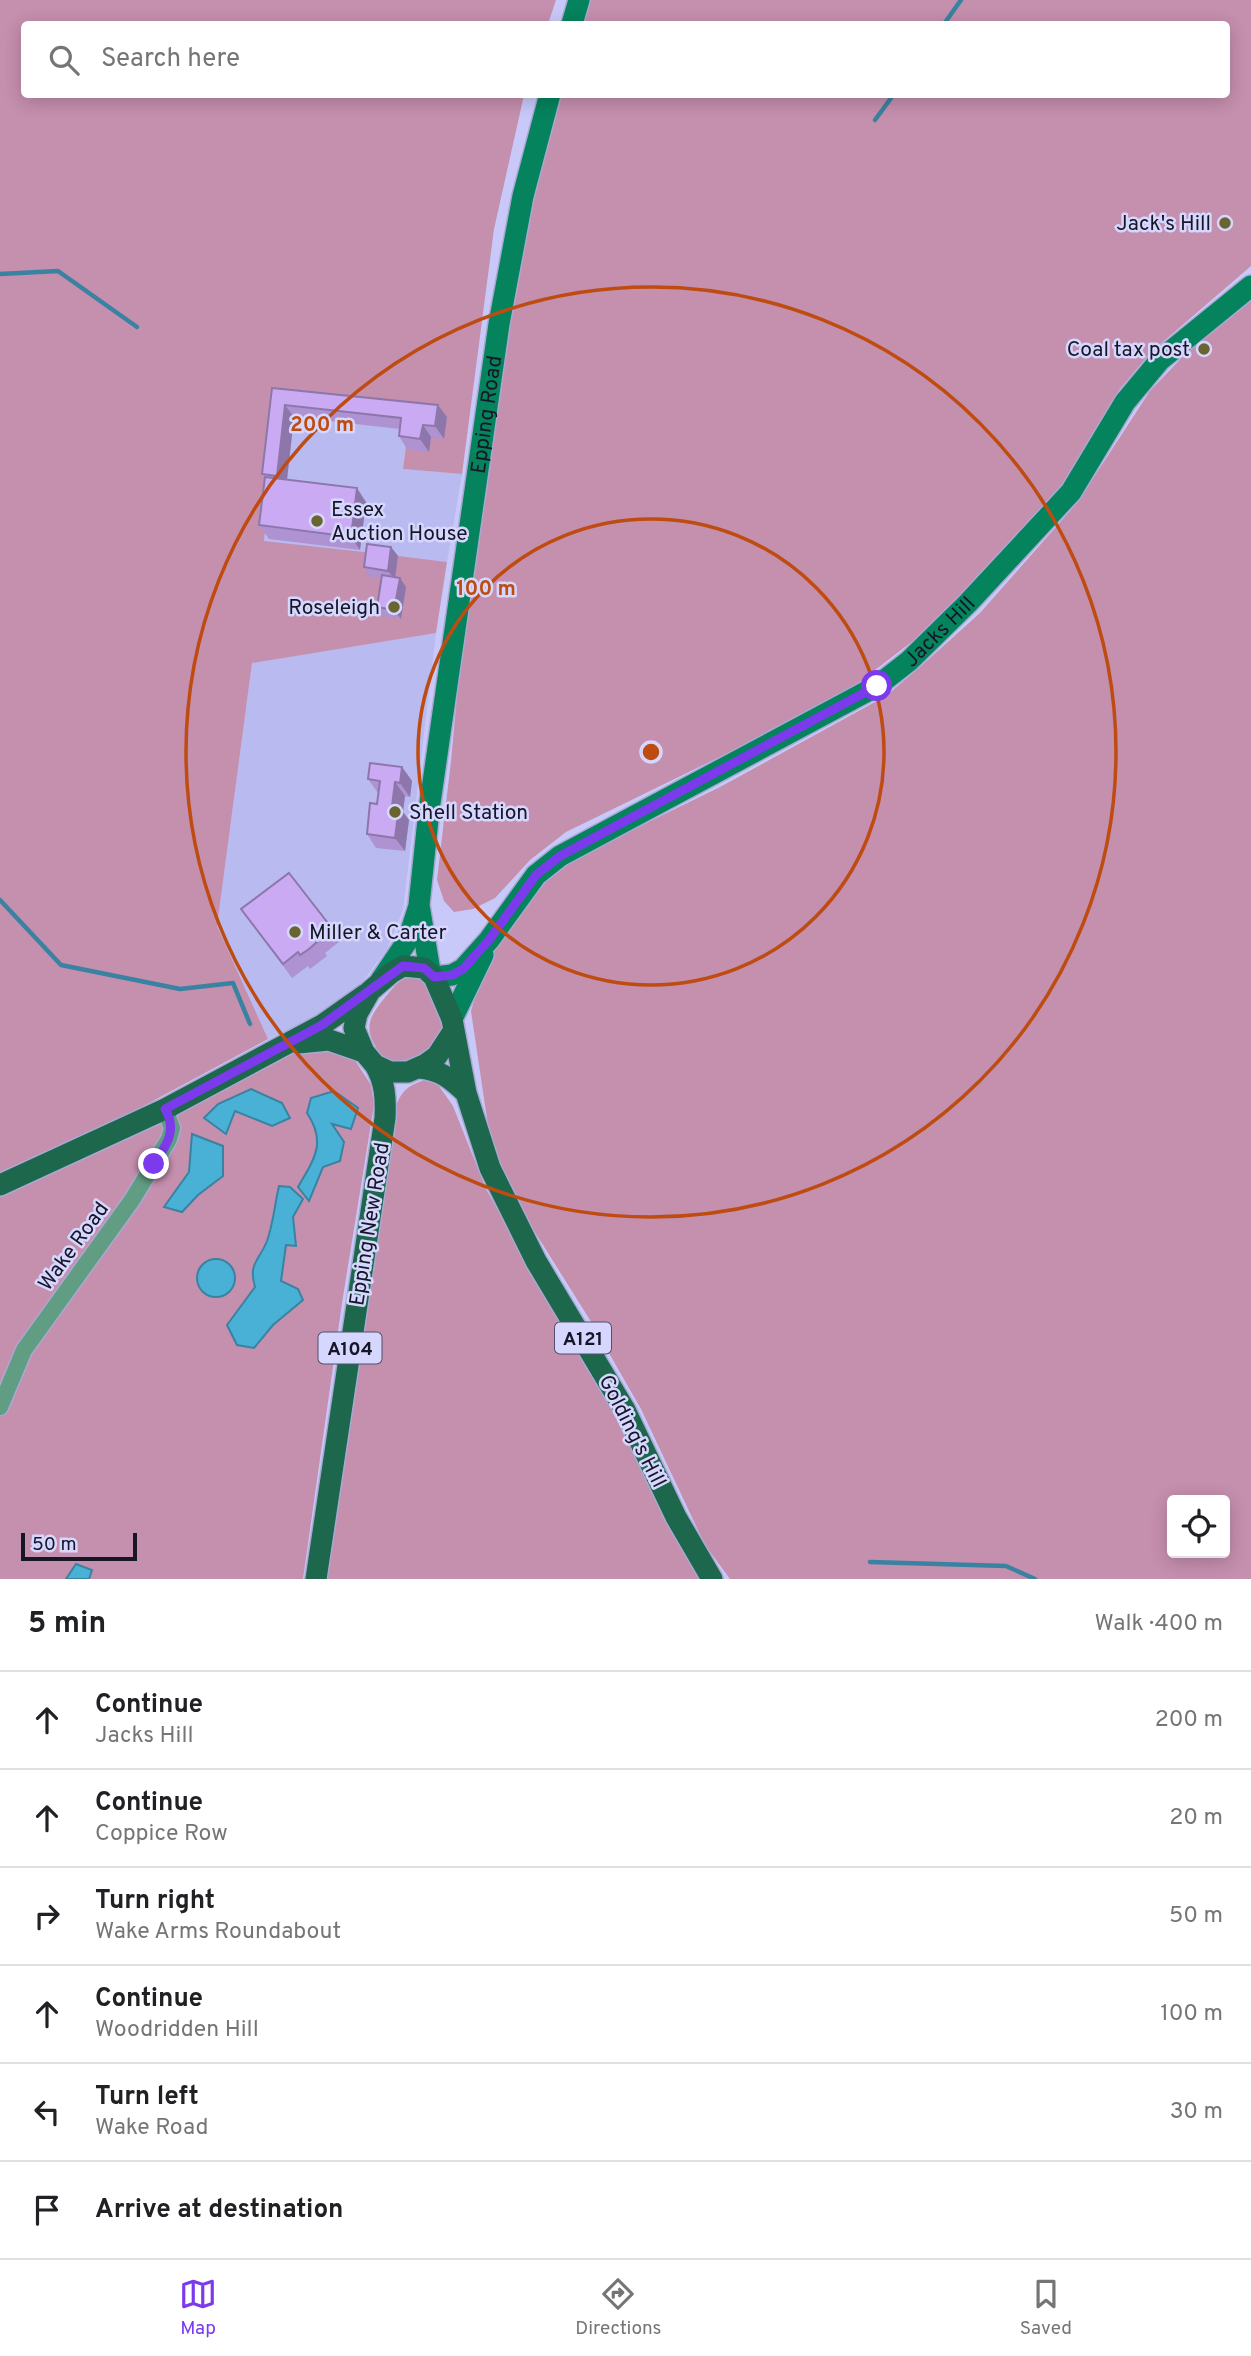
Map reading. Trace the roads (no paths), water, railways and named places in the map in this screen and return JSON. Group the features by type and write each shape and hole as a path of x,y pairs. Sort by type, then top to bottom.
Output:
{"main road":[{"path":"573,21 579,0"},
{"name":"Epping Road","path":"375,986 408,940 419,905 431,797 499,324 523,196 549,98"},
{"name":"Jacks Hill","path":"489,940 536,875 560,856 877,686 909,661 968,603 1071,492 1125,402 1160,360 1251,286"},
{"name":"Epping Road","path":"419,905 432,974"},
{"path":"432,974 452,975 463,969 489,940"},
{"path":"414,1070 437,1056 489,940"},
{"path":"0,1185 165,1109 290,1043 339,1015 403,966 424,968 432,974 453,1024"},
{"path":"369,1058 354,1028 358,1014 375,986"},
{"name":"Golding's Hill","path":"453,1024 466,1093 490,1168 536,1261 625,1410 676,1517 712,1579"},
{"path":"290,1043 329,1040 369,1058 390,1072 435,1069 445,1074 466,1093"},
{"name":"Epping New Road","path":"316,1579 385,1118 383,1079 369,1058"},
{"name":"Epping New Road","path":"385,1118 397,1083 414,1070"}],"street":[{"name":"Wake Road","path":"0,1407 24,1350 132,1200 169,1139 172,1128 165,1109"}],"waterway":[{"path":"946,21 961,0"},
{"path":"875,120 891,98"},
{"path":"0,274 58,271 137,327"},
{"path":"0,900 61,965 180,989 233,983 250,1024"},
{"path":"870,1562 1006,1566 1035,1579"}],"place":[{"name":"Jack's Hill","path":"1225,223"},
{"name":"Coal tax post","path":"1204,349"},
{"name":"Essex Auction House","path":"317,521"},
{"name":"Roseleigh","path":"394,607"},
{"name":"Shell Station","path":"395,812"},
{"name":"Miller & Carter","path":"295,932"}]}
